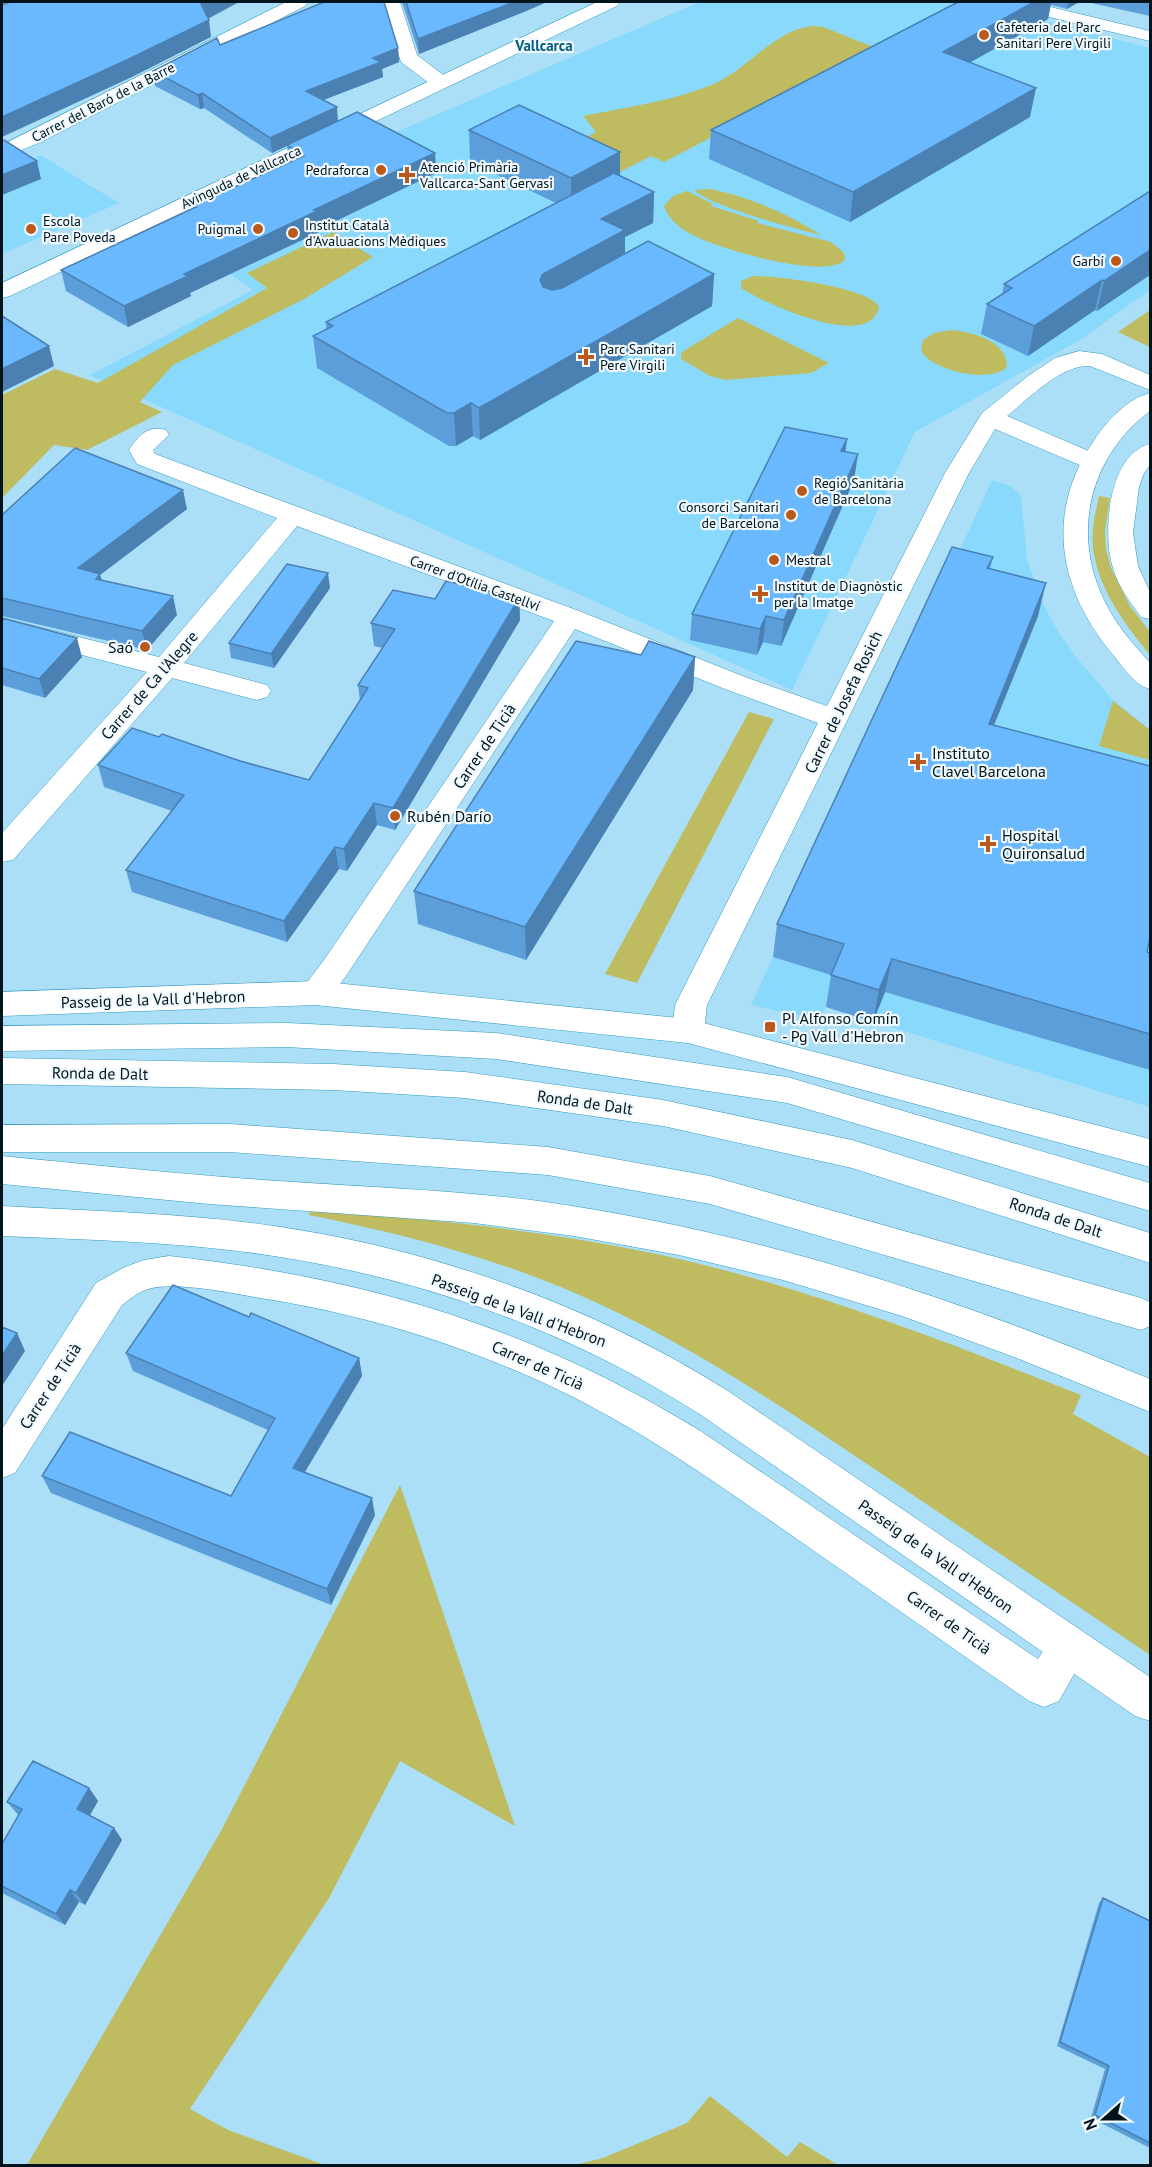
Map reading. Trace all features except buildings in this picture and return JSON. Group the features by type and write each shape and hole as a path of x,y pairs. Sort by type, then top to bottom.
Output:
{"main road":[{"name":"Carrer del Baró de la Barre","path":"2,152 34,138 299,2"},
{"path":"391,2 408,58 440,82"},
{"name":"Avinguda de Vallcarca","path":"2,291 611,2"},
{"path":"1009,2 1150,36"},
{"name":"Carrer de Josefa Rosich","path":"688,1031 691,1005 957,473 990,418 1036,381 1063,363 1087,358 1101,361 1150,383"},
{"path":"1150,400 1114,428 1091,461 1075,531 1077,554 1085,588 1114,638 1150,680"},
{"path":"990,418 1113,470 1133,471"},
{"name":"Carrer d'Otília Castellví","path":"157,435 142,445 141,450 146,459 570,617 772,699 834,718"},
{"path":"1150,452 1133,471 1124,504 1122,550 1130,579 1138,595 1150,610"},
{"name":"Carrer de Ca l'Alegre","path":"2,852 166,667 293,515"},
{"name":"Carrer de Ticià","path":"315,993 335,968 570,617"},
{"path":"2,626 257,691"},
{"name":"Passeig de la Vall d'Hebron","path":"2,1004 315,993 688,1031 1150,1153"},
{"path":"2,1039 287,1035 496,1046 787,1090 1150,1197"},
{"name":"Ronda de Dalt","path":"2,1071 333,1077 465,1085 663,1113 852,1154 1150,1248"},
{"path":"2,1139 230,1138 548,1161 710,1190 1141,1314"},
{"path":"2,1170 190,1189 470,1208 538,1216 681,1241 816,1273 883,1294 1016,1341 1150,1396"},
{"name":"Passeig de la Vall d'Hebron","path":"2,1221 164,1228 312,1247 377,1261 440,1280 504,1301 602,1339 686,1384 1150,1701"},
{"name":"Carrer de Ticià","path":"2,1461 109,1294 122,1284 153,1272 169,1271 267,1282 363,1301 434,1323 529,1359 611,1398 692,1444 1044,1687 1069,1647"}],"shaded area":[{"name":"Parc Sanitari Pere Virgili","path":"700,2 972,2 1150,48 1150,290 1080,340 915,432 792,690 90,375 253,290 167,230"},
{"path":"812,26 823,27 886,52 716,140 710,138 664,162 651,156 608,178 554,153 596,132 583,116 651,103 702,89 730,75 787,34"},
{"name":"Escola Pare Poveda","path":"40,155 119,203 2,254 2,172"},
{"path":"710,189 739,196 767,207 821,235 735,210 704,197 694,190"},
{"path":"687,191 713,204 711,206 759,221 757,223 831,242 844,253 845,260 833,265 815,267 793,264 768,260 701,239 677,225 664,206 673,196"},
{"path":"333,232 373,257 304,299 173,365 140,402 162,412 87,450 54,445 2,498 2,395 55,369 98,383 267,288 247,273"},
{"path":"753,276 800,280 840,288 871,299 879,306 872,319 858,325 838,325 816,320 792,313 741,288 741,281"},
{"path":"1150,310 1150,347 1118,332"},
{"path":"738,318 829,363 811,373 726,380 710,376 681,359 681,353 685,350"},
{"path":"952,330 969,333 995,344 1006,358 1007,367 999,372 975,375 961,373 936,364 921,350 923,340 934,333"},
{"name":"Hospital Quironsalud","path":"992,480 1011,486 1021,496 1027,560 1045,608 1059,633 1076,657 1113,700 1150,730 1150,1107 826,1007 820,1020 751,1005"},
{"path":"1099,496 1110,498 1105,530 1106,549 1111,568 1130,606 1150,632 1150,655 1118,613 1101,580 1093,546 1093,528"},
{"path":"1113,701 1150,730 1150,760 1099,746"},
{"path":"749,712 774,719 637,983 605,974"},
{"path":"311,1210 530,1232 661,1255 768,1282 874,1316 1081,1395 1073,1414 1150,1457 1150,1655 804,1422 728,1374 650,1329 568,1290 505,1266 408,1237 309,1215"},
{"path":"400,1485 515,1826 400,1761 329,1898 190,2109 228,2130 325,2165 27,2165 222,1829"},
{"path":"710,2096 787,2157 800,2142 838,2165 574,2165 603,2158 687,2123"}],"place":[{"name":"Cafeteria del Parc Sanitari Pere Virgili","path":"984,35"},
{"name":"Pedraforca","path":"381,170"},
{"name":"Atenció Primària Vallcarca-Sant Gervasi","path":"407,175"},
{"name":"Escola Pare Poveda","path":"31,229"},
{"name":"Puigmal","path":"258,229"},
{"name":"Institut Català d'Avaluacions Mèdiques","path":"293,233"},
{"name":"Garbí","path":"1116,261"},
{"name":"Parc Sanitari Pere Virgili","path":"586,357"},
{"name":"Regió Sanitària de Barcelona","path":"802,491"},
{"name":"Consorci Sanitari de Barcelona","path":"791,515"},
{"name":"Mestral","path":"774,560"},
{"name":"Institut de Diagnòstic per la Imatge","path":"760,594"},
{"name":"Saó","path":"145,647"},
{"name":"Instituto Clavel Barcelona","path":"918,762"},
{"name":"Rubén Darío","path":"395,816"},
{"name":"Hospital Quironsalud","path":"988,844"},
{"name":"Pl Alfonso Comín - Pg Vall d'Hebron","path":"770,1027"}],"district":[{"name":"Vallcarca","path":"544,46"}]}
